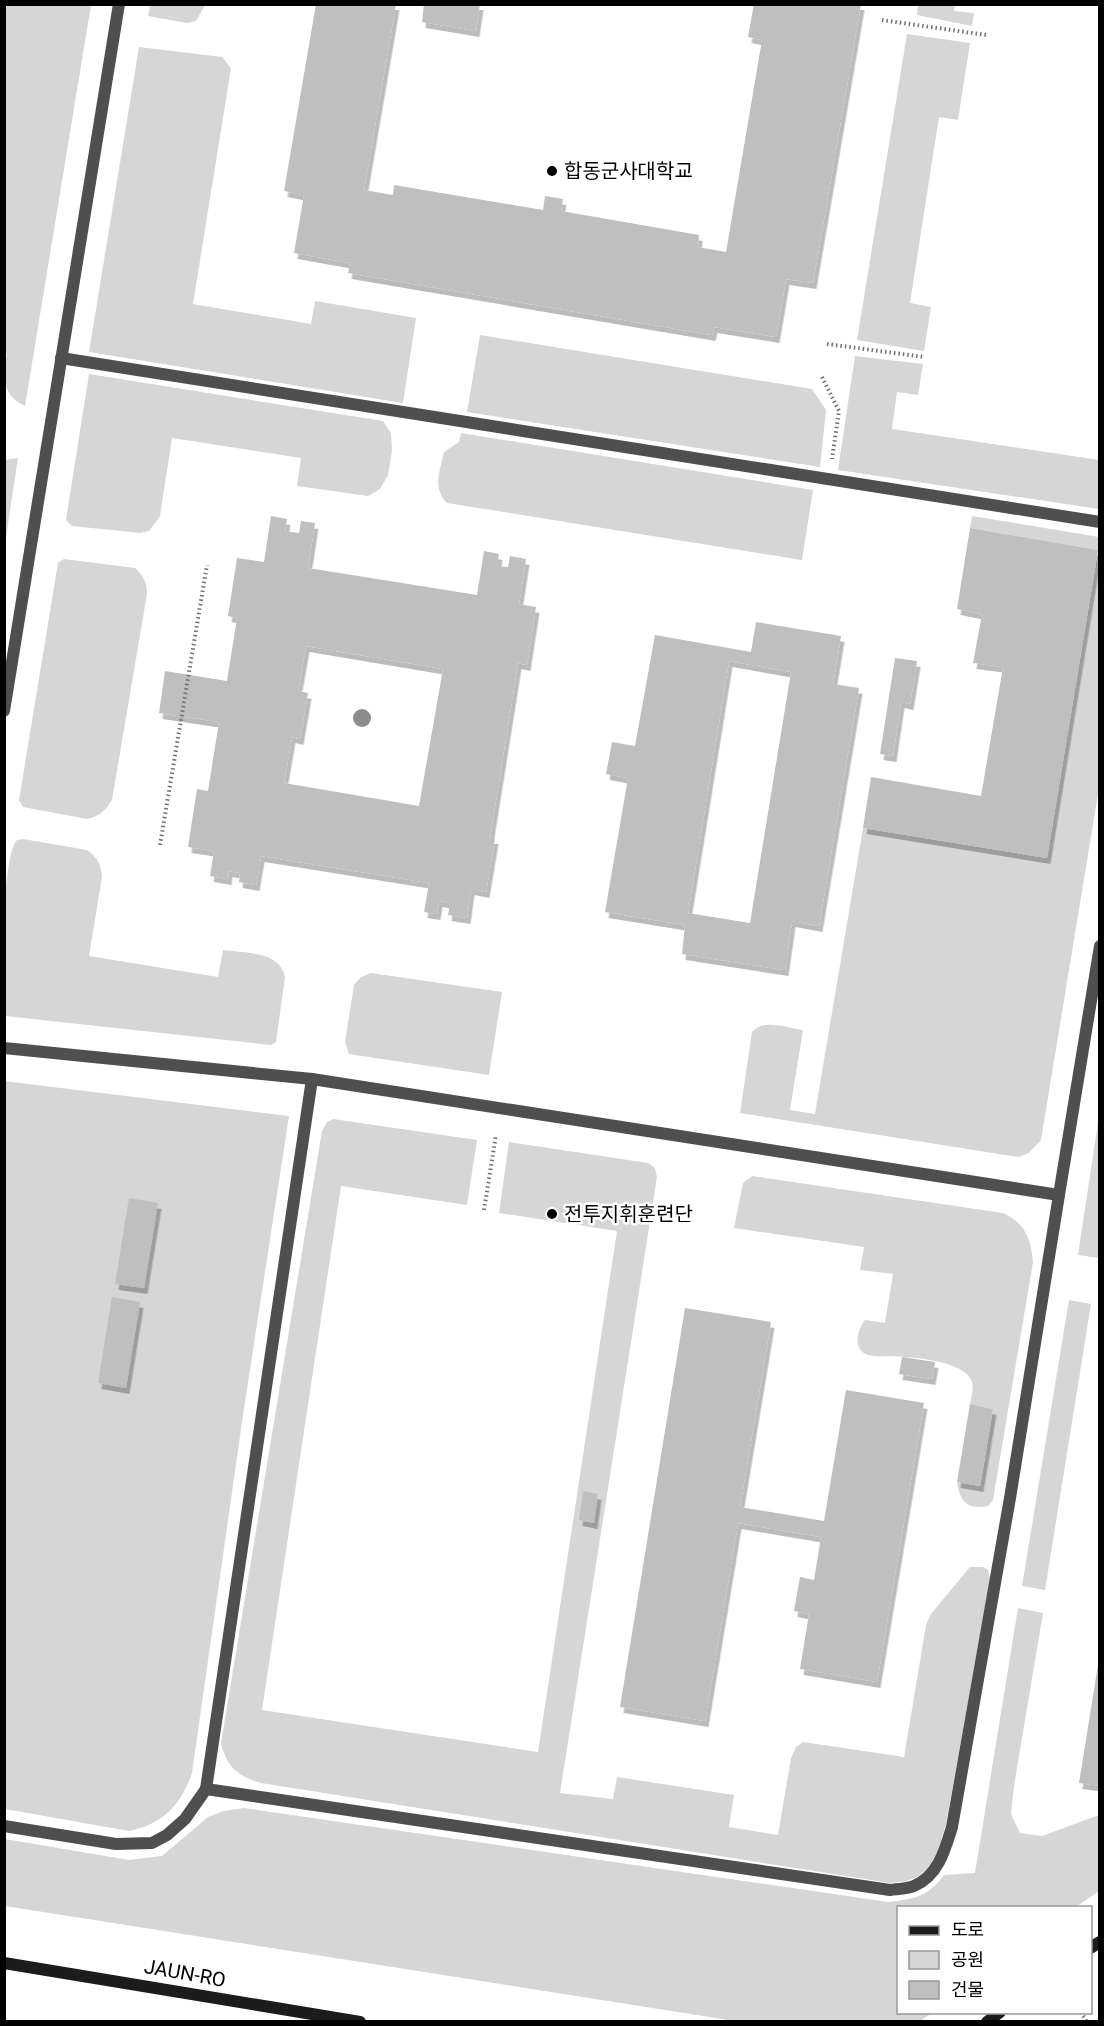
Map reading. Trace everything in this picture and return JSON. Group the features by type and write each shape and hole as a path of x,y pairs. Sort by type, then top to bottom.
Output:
{"street":[{"path":"4,711 119,4"},
{"path":"61,358 1100,522"},
{"path":"206,1789 890,1890 913,1887 931,1875 943,1855 952,1827 1010,1498 1100,946"},
{"path":"4,1048 312,1079 1059,1195"},
{"path":"4,1826 116,1844 152,1843 167,1835 185,1819 206,1789 312,1079"},
{"name":"JAUN-RO","path":"4,1962 360,2022"}],"path":[{"path":"882,20 986,35"},
{"path":"827,344 924,357"},
{"path":"822,377 839,411 830,479"},
{"path":"160,845 207,564"},
{"path":"484,1210 496,1135"}],"green space":[{"path":"150,4 205,5 196,21 187,23 148,16"},
{"path":"4,5 91,5 25,406 12,396 5,377 7,353 4,352"},
{"path":"918,5 955,5 954,11 974,13 972,26 917,15"},
{"path":"907,34 970,43 958,120 939,117 910,303 931,307 924,351 857,340"},
{"path":"139,47 222,57 231,68 193,304 311,324 315,301 416,318 403,403 89,352"},
{"path":"480,335 812,389 826,410 820,467 467,412"},
{"path":"855,356 923,364 918,395 897,392 892,429 1099,460 1099,509 838,470"},
{"path":"89,374 383,421 391,433 392,451 388,475 380,489 368,496 297,486 301,458 172,438 160,516 149,531 140,533 72,526 66,520"},
{"path":"461,433 813,490 802,560 447,503 438,485 439,473 444,452 459,442"},
{"path":"18,458 5,544 5,460"},
{"path":"972,516 1099,537 1099,788 1041,1140 1029,1153 1018,1157 740,1113 752,1032 769,1025 803,1030 790,1110 815,1114 863,828 1047,858 1098,550 970,528"},
{"path":"64,559 135,568 143,577 147,590 112,800 102,813 87,819 23,807 19,800 58,563"},
{"path":"23,839 87,850 98,861 102,877 89,956 218,977 223,950 260,955 276,962 282,968 285,977 276,1042 271,1045 5,1016 5,896 12,852 17,840"},
{"path":"371,973 502,992 489,1075 349,1054 345,1042 354,985 361,977"},
{"path":"4,1081 289,1116 243,1415 192,1773 182,1795 169,1811 152,1823 129,1831 5,1809"},
{"path":"1099,1116 1100,1253 1099,1258 1078,1255"},
{"path":"333,1119 477,1140 467,1205 341,1186 262,1710 538,1752 617,1231 499,1213 509,1142 648,1163 655,1168 657,1177 560,1793 613,1799 617,1777 734,1795 729,1827 778,1835 791,1758 796,1747 803,1742 904,1757 926,1625 931,1614 970,1567 983,1567 988,1570 990,1579 946,1824 934,1857 924,1872 909,1880 890,1883 261,1783 240,1774 230,1765 221,1743 322,1131 327,1122"},
{"path":"752,1176 1003,1213 1022,1227 1031,1246 1033,1262 993,1500 988,1506 975,1507 966,1503 960,1495 957,1482 980,1486 993,1409 970,1404 973,1391 972,1382 967,1375 949,1364 924,1359 871,1356 860,1349 858,1334 865,1320 885,1323 893,1274 860,1270 864,1247 734,1228 743,1183"},
{"path":"1069,1300 1091,1304 1045,1590 1022,1586"},
{"path":"1018,1608 1043,1613 1011,1814 1020,1833 1042,1836 1099,1815 1099,1891 1077,1906 897,1906 897,2014 930,2014 920,2021 735,2021 5,1906 5,1839 129,1860 162,1856 208,1817 224,1811 244,1808 888,1902 920,1896 932,1888 944,1875 975,1873"}],"building":[{"path":"316,4 396,4 364,190 393,195 394,185 543,210 545,196 563,199 561,211 699,235 698,247 726,252 762,40 748,37 754,4 861,4 813,283 786,279 776,337 714,327 712,335 348,273 350,263 294,253 304,195 284,191"},
{"path":"424,4 480,4 476,31 422,22"},
{"path":"271,516 287,519 285,531 299,533 301,521 315,523 308,568 477,595 484,551 499,554 497,566 508,567 510,556 526,559 519,604 536,607 527,665 518,663 490,838 495,838 486,892 471,889 467,918 448,915 450,903 439,901 437,914 424,912 429,883 261,856 256,885 239,882 240,873 229,871 228,879 210,876 214,851 188,847 197,789 208,791 219,722 159,713 165,671 227,681 237,618 228,616 237,558 264,562","holes":["306,646 443,669 419,806 284,783 292,737 300,739 308,693 298,691"]},
{"path":"970,528 1098,550 1047,858 863,828 871,777 981,796 1003,667 973,663 982,614 957,609"},
{"path":"756,622 841,636 833,684 859,688 819,926 792,921 785,970 682,954 685,925 605,912 628,778 606,774 612,742 635,746 655,635 751,652","holes":["729,661 791,672 750,923 688,913"]},
{"path":"895,658 917,661 910,704 901,702 893,756 880,754"},
{"path":"129,1198 158,1203 144,1288 115,1284"},
{"path":"112,1297 140,1302 126,1388 98,1383"},
{"path":"685,1308 771,1322 740,1507 824,1521 846,1390 924,1403 877,1682 800,1669 809,1614 794,1611 800,1577 814,1580 821,1537 738,1523 705,1721 620,1707"},
{"path":"902,1357 935,1362 932,1379 899,1374"},
{"path":"970,1404 993,1409 980,1486 957,1482"},
{"path":"583,1491 598,1494 594,1523 579,1520"},
{"path":"1098,1665 1100,1665 1100,1786 1079,1783"}],"place":[{"name":"합동군사대학교","path":"552,171"},
{"name":"전투지휘훈련단","path":"552,1214"}]}
